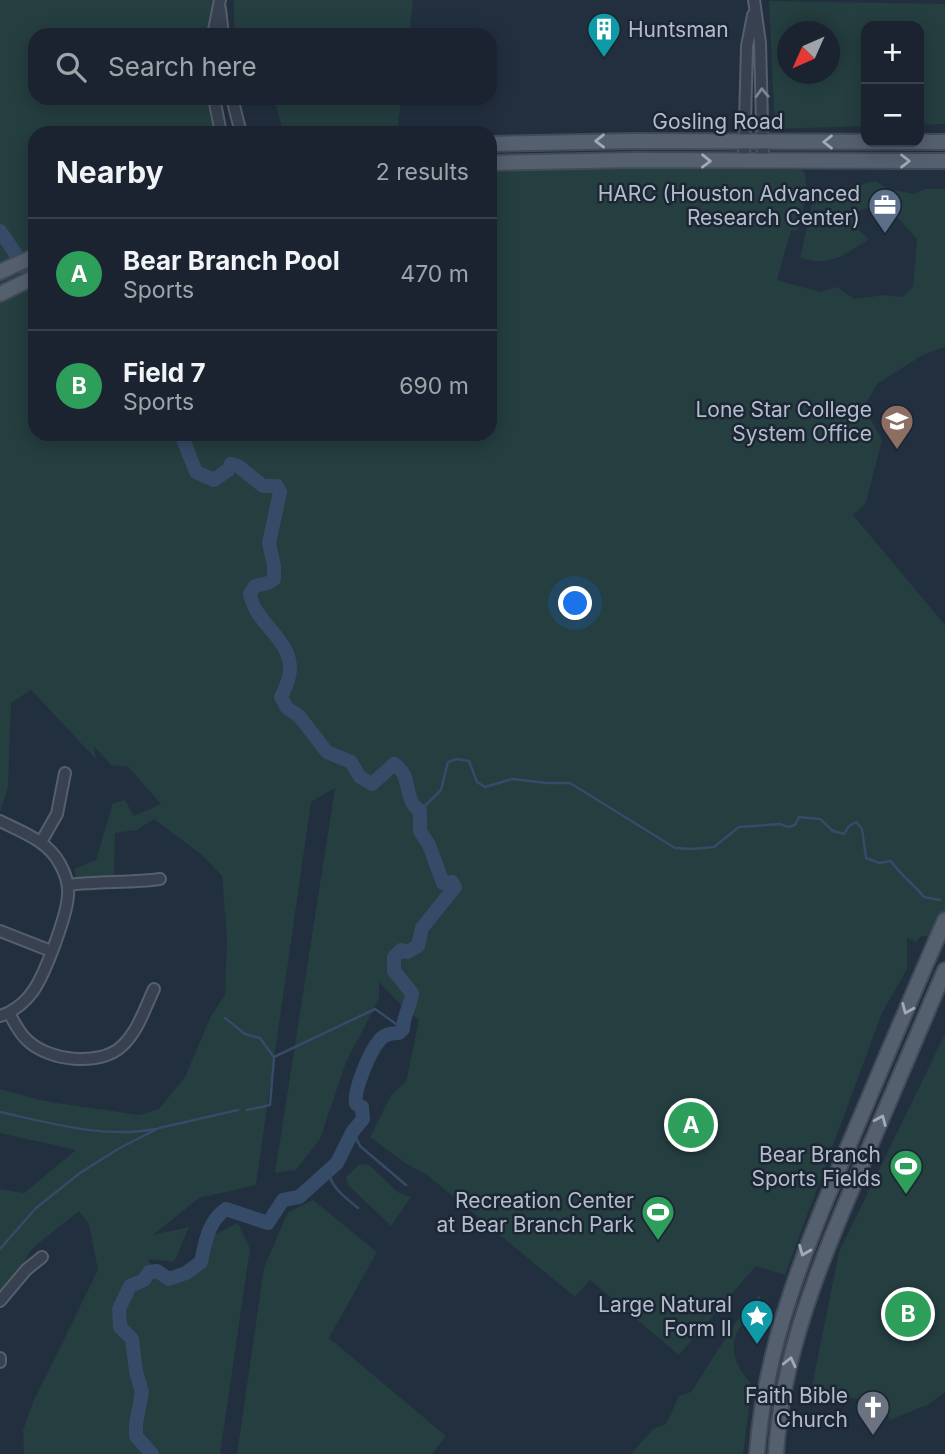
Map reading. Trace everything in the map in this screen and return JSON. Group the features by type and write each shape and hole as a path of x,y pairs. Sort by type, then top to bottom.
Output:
{"main road":[{"name":"Gosling Road","path":"497,144 633,141 945,142"},
{"name":"Gosling Road","path":"497,163 633,160 945,161"},
{"path":"0,272 28,259"},
{"path":"0,294 28,281"},
{"path":"757,1454 763,1398 772,1357 801,1258 945,920"},
{"path":"776,1454 790,1360 809,1293 945,970"}],"street":[{"path":"214,28 219,3"},
{"path":"219,3 223,28"},
{"path":"744,161 747,46 754,4"},
{"path":"754,4 760,43 763,162"},
{"path":"215,105 220,126"},
{"path":"234,105 239,126"},
{"path":"41,842 57,814 65,773"},
{"path":"0,821 41,842 60,863 68,885 66,907 36,987 29,996 5,1014 20,1032 37,1048 80,1059 100,1058 120,1048 128,1040 153,989"},
{"path":"68,885 136,882 160,878"},
{"path":"0,931 51,951"},
{"path":"0,1301 26,1270 42,1257"}],"green space":[{"path":"0,0 214,0 211,28 28,28 28,105 212,105 216,126 28,126 28,441 497,441 497,172 571,168 802,170 805,173 807,193 797,231 791,230 777,280 820,292 837,287 854,299 885,295 902,297 913,287 917,239 892,212 885,208 869,207 859,211 854,226 869,239 837,258 820,261 800,258 815,191 855,194 862,184 875,181 888,189 914,194 925,189 945,189 945,347 923,355 877,384 864,407 882,440 866,503 853,515 945,625 945,944 926,936 920,937 916,942 907,938 907,969 882,1013 785,1275 756,1266 679,1355 590,1280 575,1297 427,1175 405,1163 370,1137 391,1095 406,1082 419,1020 412,1014 413,1011 401,1005 379,982 379,999 346,1062 320,1139 296,1170 275,1173 335,788 311,802 256,1185 199,1198 153,1235 189,1227 174,1262 147,1259 167,1284 194,1273 211,1236 238,1223 250,1249 220,1454 24,1454 23,1430 33,1402 98,1270 89,1224 79,1211 35,1246 28,1254 23,1267 0,1293 0,1189 24,1193 76,1150 0,1133 0,1089 44,1101 139,1115 159,1109 185,1077 211,1016 225,995 227,938 222,876 202,855 154,819 137,830 115,833 114,877 76,877 74,869 96,860 113,803 125,800 134,816 161,804 128,767 111,765 94,746 96,759 31,690 11,703 8,787 0,812"},
{"path":"234,0 413,0 410,28 234,28"},
{"path":"769,1 945,4 945,124 924,125 924,21 861,21 861,126 775,129"},
{"path":"276,105 400,105 398,126 282,126"},
{"name":"Bear Branch Sports Fields","path":"945,1034 945,1392 929,1404 890,1420 884,1403 811,1391 839,1252"},
{"path":"360,1164 369,1165 399,1193 411,1197 391,1226 348,1185 346,1177"},
{"path":"313,1200 377,1252 329,1338 446,1436 432,1454 237,1454 264,1267 288,1212"},
{"path":"760,1294 760,1308 741,1326 734,1344 738,1364 752,1385 743,1454 631,1454 653,1429 666,1424 679,1396 691,1392 735,1323"}],"water":[{"path":"696,1103 702,1111 695,1131 704,1138 700,1148 677,1137 685,1119 691,1115 691,1112 687,1112 687,1107"}],"waterway":[{"path":"0,231 28,272"},
{"path":"152,1454 136,1436 142,1392 132,1339 120,1327 119,1309 130,1286 144,1280 149,1272 157,1271 169,1279 186,1273 201,1262 211,1226 226,1209 268,1223 283,1200 299,1197 337,1163 353,1131 363,1119 362,1107 356,1104 356,1098 371,1053 383,1037 399,1033 403,1029 412,993 394,971 394,957 401,950 407,952 418,946 422,928 455,887 452,882 443,883 429,845 420,831 420,811 410,797 403,772 394,764 372,784 360,777 351,762 327,752 299,716 287,708 281,697 289,676 287,653 259,615 250,594 255,586 274,579 269,543 280,492 277,486 263,486 238,466 231,464 228,470 214,480 196,472 184,441"},
{"path":"420,811 441,790 448,762 457,759 469,761 477,782 485,787 512,779 570,783 675,848 714,847 739,827 780,824 788,827 795,825 799,817 820,819 833,831 844,834 849,826 856,822 862,829 866,858 879,863 891,861 924,897 940,900"},
{"path":"247,1110 270,1105 274,1057 375,1009 403,1029"},
{"path":"225,1018 245,1034 260,1038 273,1056"},
{"path":"0,1249 36,1208 80,1173 118,1149 159,1128 238,1110"},
{"path":"0,1112 97,1131 136,1132 155,1129"},
{"path":"353,1131 360,1146 406,1185"},
{"path":"328,1170 335,1187 358,1208"}],"place":[{"name":"Huntsman","path":"604,59"},
{"name":"HARC (Houston Advanced Research Center)","path":"885,235"},
{"name":"Lone Star College System Office","path":"897,451"},
{"name":"Bear Branch Pool","path":"691,1125"},
{"name":"Bear Branch Sports Fields","path":"906,1196"},
{"name":"Recreation Center at Bear Branch Park","path":"658,1242"},
{"name":"Field 7","path":"908,1314"},
{"name":"Large Natural Form II","path":"757,1346"},
{"name":"Faith Bible Church","path":"873,1437"}]}
